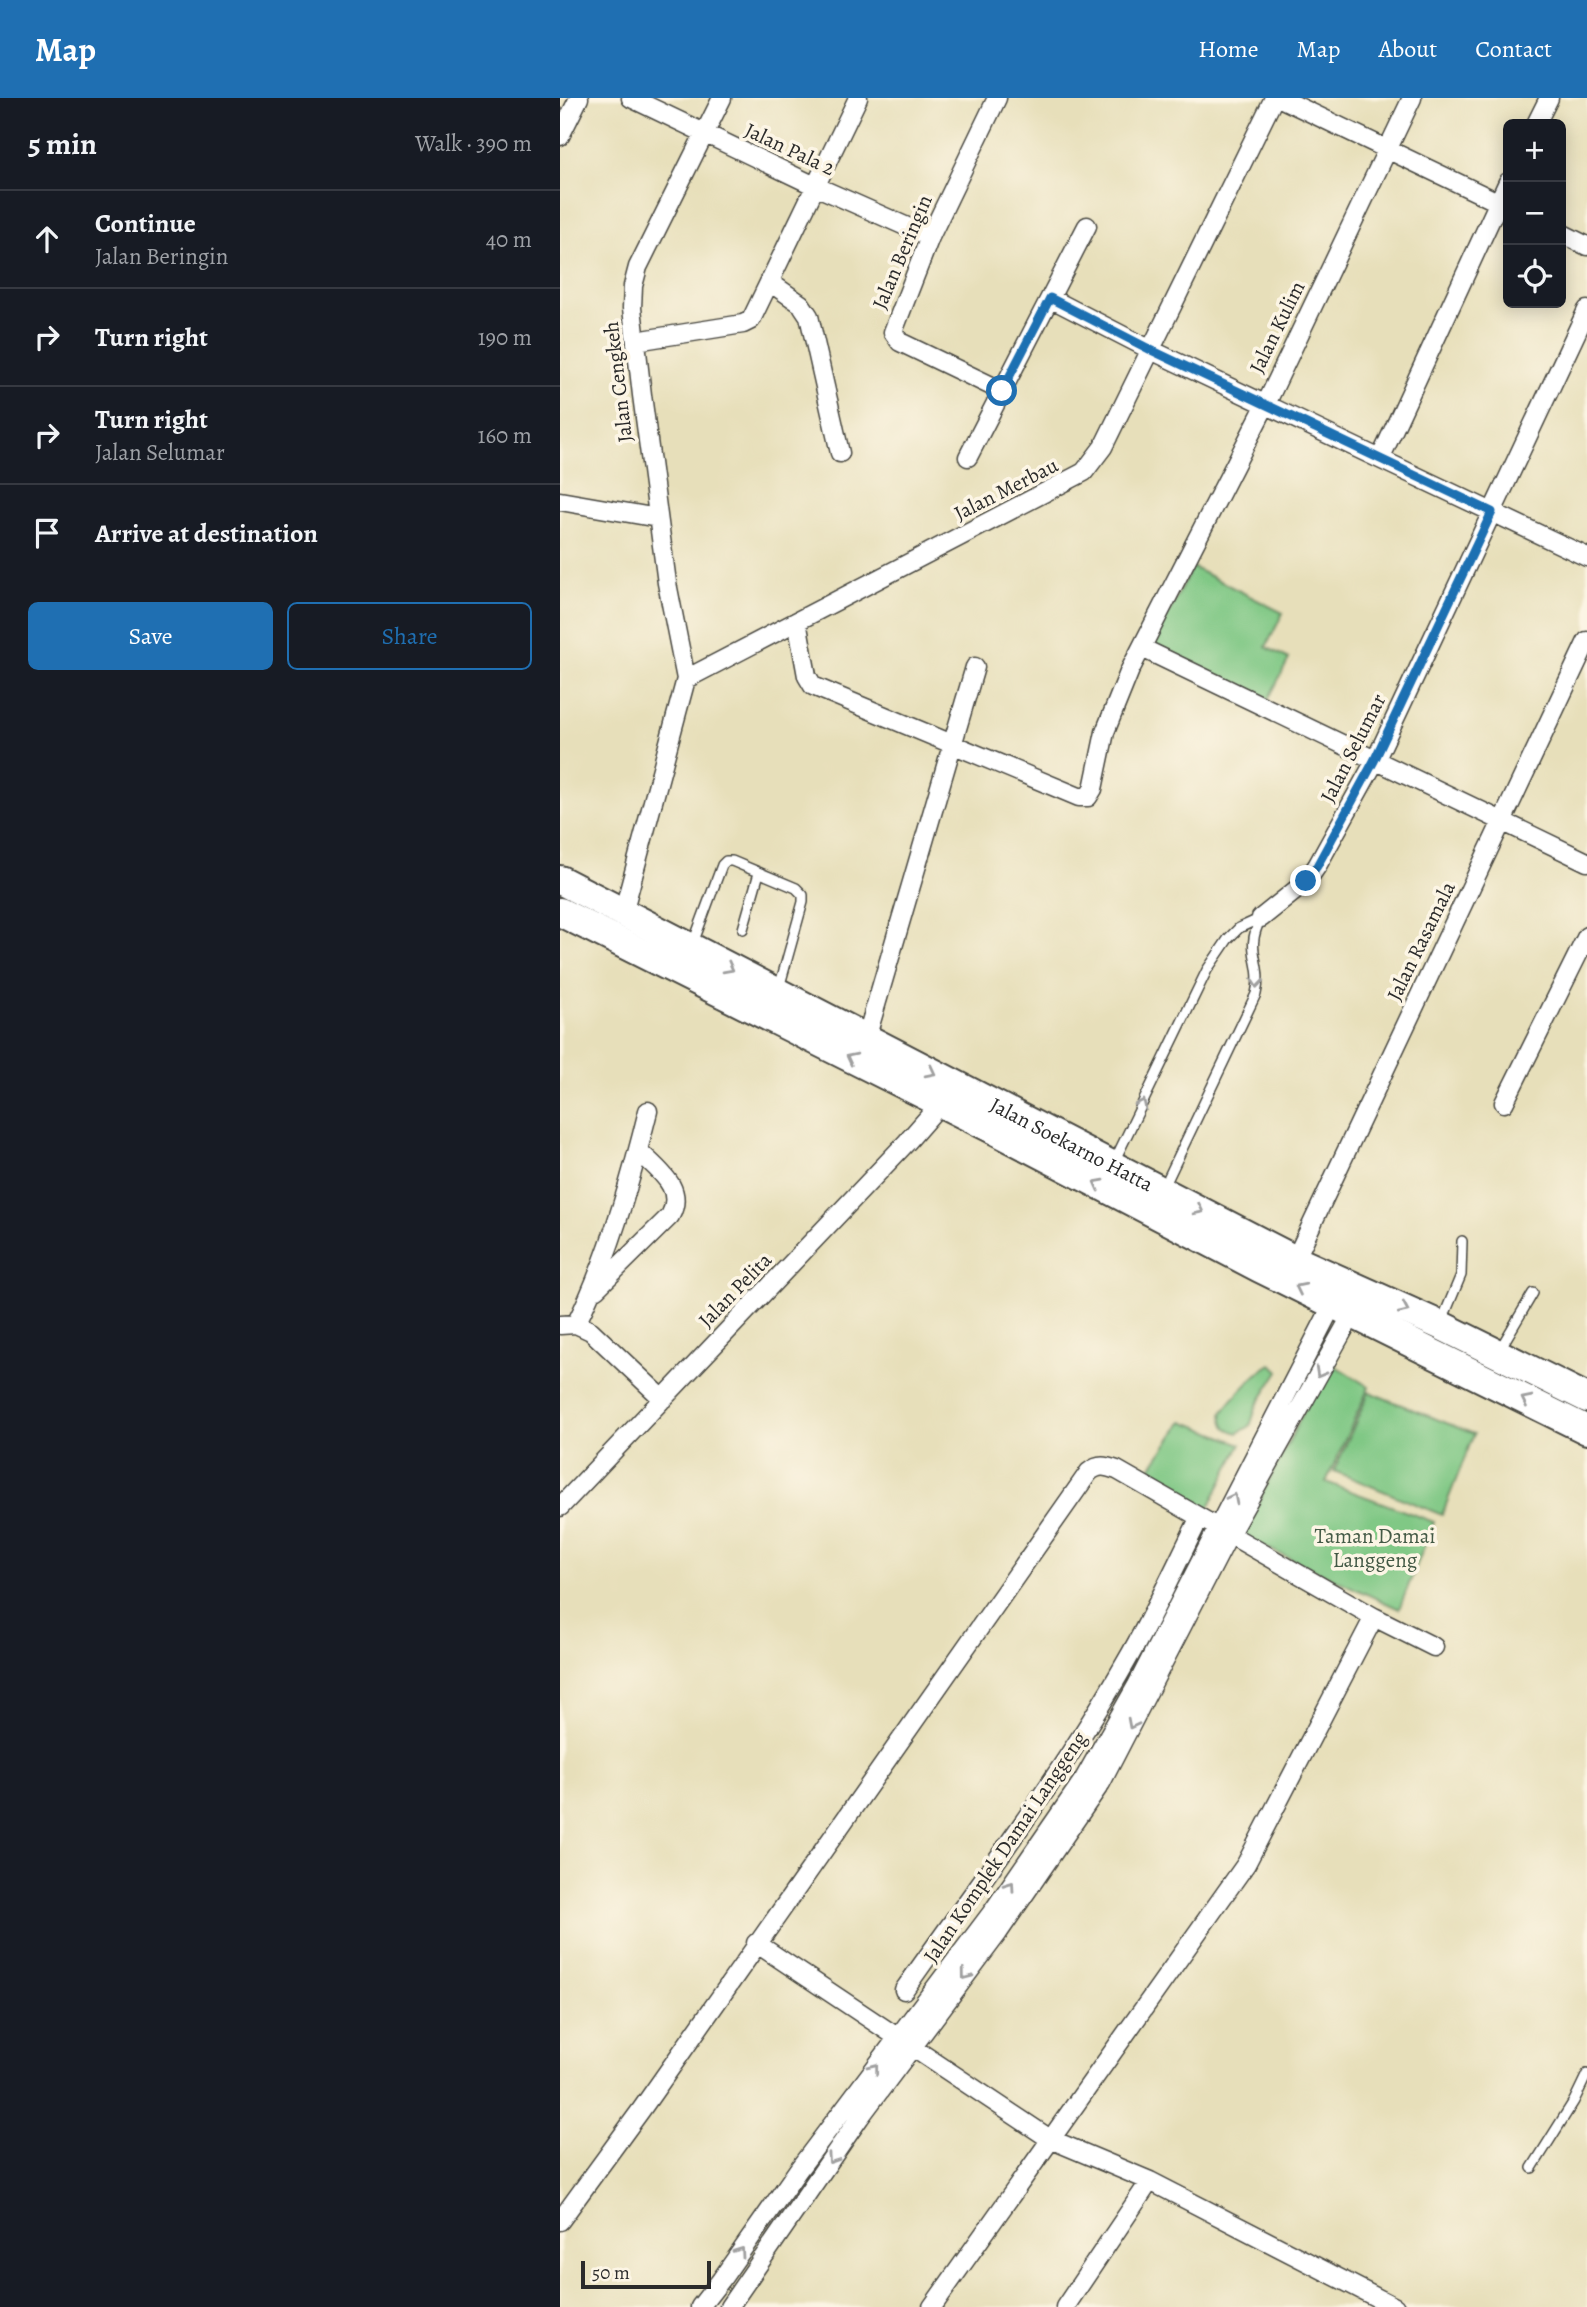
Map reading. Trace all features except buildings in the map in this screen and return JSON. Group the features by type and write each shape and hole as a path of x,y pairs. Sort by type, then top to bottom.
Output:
{"main road":[{"name":"Jalan Soekarno Hatta","path":"560,880 1295,1260 1440,1325 1587,1398"},
{"name":"Jalan Soekarno Hatta","path":"560,912 1587,1430"}],"street":[{"path":"560,135 579,98"},
{"name":"Jalan Pala 2","path":"631,98 815,186 930,237"},
{"name":"Jalan Cengkeh","path":"686,679 667,583 658,518 636,341 633,286 638,267 722,98"},
{"path":"636,341 743,324 751,320 858,98"},
{"name":"Jalan Beringin","path":"997,98 930,237 893,332 895,337 1002,391"},
{"name":"Jalan Merbau","path":"686,679 1084,472 1103,447 1274,98"},
{"path":"1280,98 1503,205"},
{"name":"Jalan Kulim","path":"953,747 1079,797 1088,797 1093,789 1105,732 1130,670 1266,404 1412,98"},
{"path":"1538,119 1549,98"},
{"path":"1380,459 1503,207"},
{"path":"968,457 1087,226"},
{"path":"1566,236 1587,246"},
{"path":"771,283 801,304 809,316 840,453"},
{"path":"1050,298 1151,350 1587,557"},
{"name":"Jalan Selumar","path":"1261,918 1306,881 1317,866 1374,761 1587,310"},
{"path":"560,501 658,518"},
{"path":"797,621 807,676 813,686 953,747"},
{"name":"Jalan Rasamala","path":"1295,1260 1587,641"},
{"path":"1142,648 1587,862"},
{"path":"866,1039 975,667"},
{"path":"623,913 686,679"},
{"path":"1504,1103 1587,936"},
{"name":"Jalan Pelita","path":"560,1507 941,1103"},
{"path":"592,1292 648,1111"},
{"path":"638,1150 671,1185 677,1196 675,1207 670,1216 592,1292 568,1325 591,1331 663,1399"},
{"name":"Jalan Komplek Damai Langgeng","path":"700,2307 797,2170 998,1933 1101,1783 1142,1690 1343,1308"},
{"path":"560,2221 641,2110 1089,1472 1096,1466 1117,1471 1374,1617 1434,1647"},
{"path":"904,1990 1063,1762 1117,1677 1199,1519"},
{"path":"932,2307 1246,1864 1374,1617"},
{"path":"1117,1677 1142,1690"},
{"name":"Jalan Komplek Damai Langgeng","path":"729,2307 815,2183 905,2042 1142,1690"},
{"path":"1063,1762 1084,1779"},
{"path":"971,1895 993,1911"},
{"path":"756,1943 1050,2139 1150,2181 1395,2307"},
{"path":"797,2170 815,2183"},
{"path":"1065,2307 1150,2181"}],"lane":[{"path":"692,948 722,865 726,861 732,861 796,888 803,895 803,902 777,993"},
{"path":"743,929 759,873"},
{"path":"1112,1165 1207,970 1239,928 1261,918"},
{"path":"1162,1191 1256,995 1260,979 1252,941 1261,918"},
{"path":"1440,1325 1461,1275 1462,1241"},
{"path":"1497,1353 1533,1293"},
{"path":"1532,2168 1587,2074"}],"green space":[{"path":"1192,567 1283,613 1266,647 1289,659 1267,702 1152,646"},
{"name":"Taman Damai Langgeng","path":"1329,1362 1369,1387 1326,1482 1434,1522 1399,1609 1241,1536"},
{"path":"1272,1364 1279,1371 1257,1405 1250,1426 1238,1433 1228,1429 1222,1413 1253,1379"},
{"path":"1369,1392 1474,1434 1442,1515 1334,1471"},
{"path":"1183,1421 1241,1444 1208,1509 1148,1472"}],"route":[{"path":"1002,391 1050,298 1151,350 1492,512 1374,761 1317,866 1306,881"}]}
